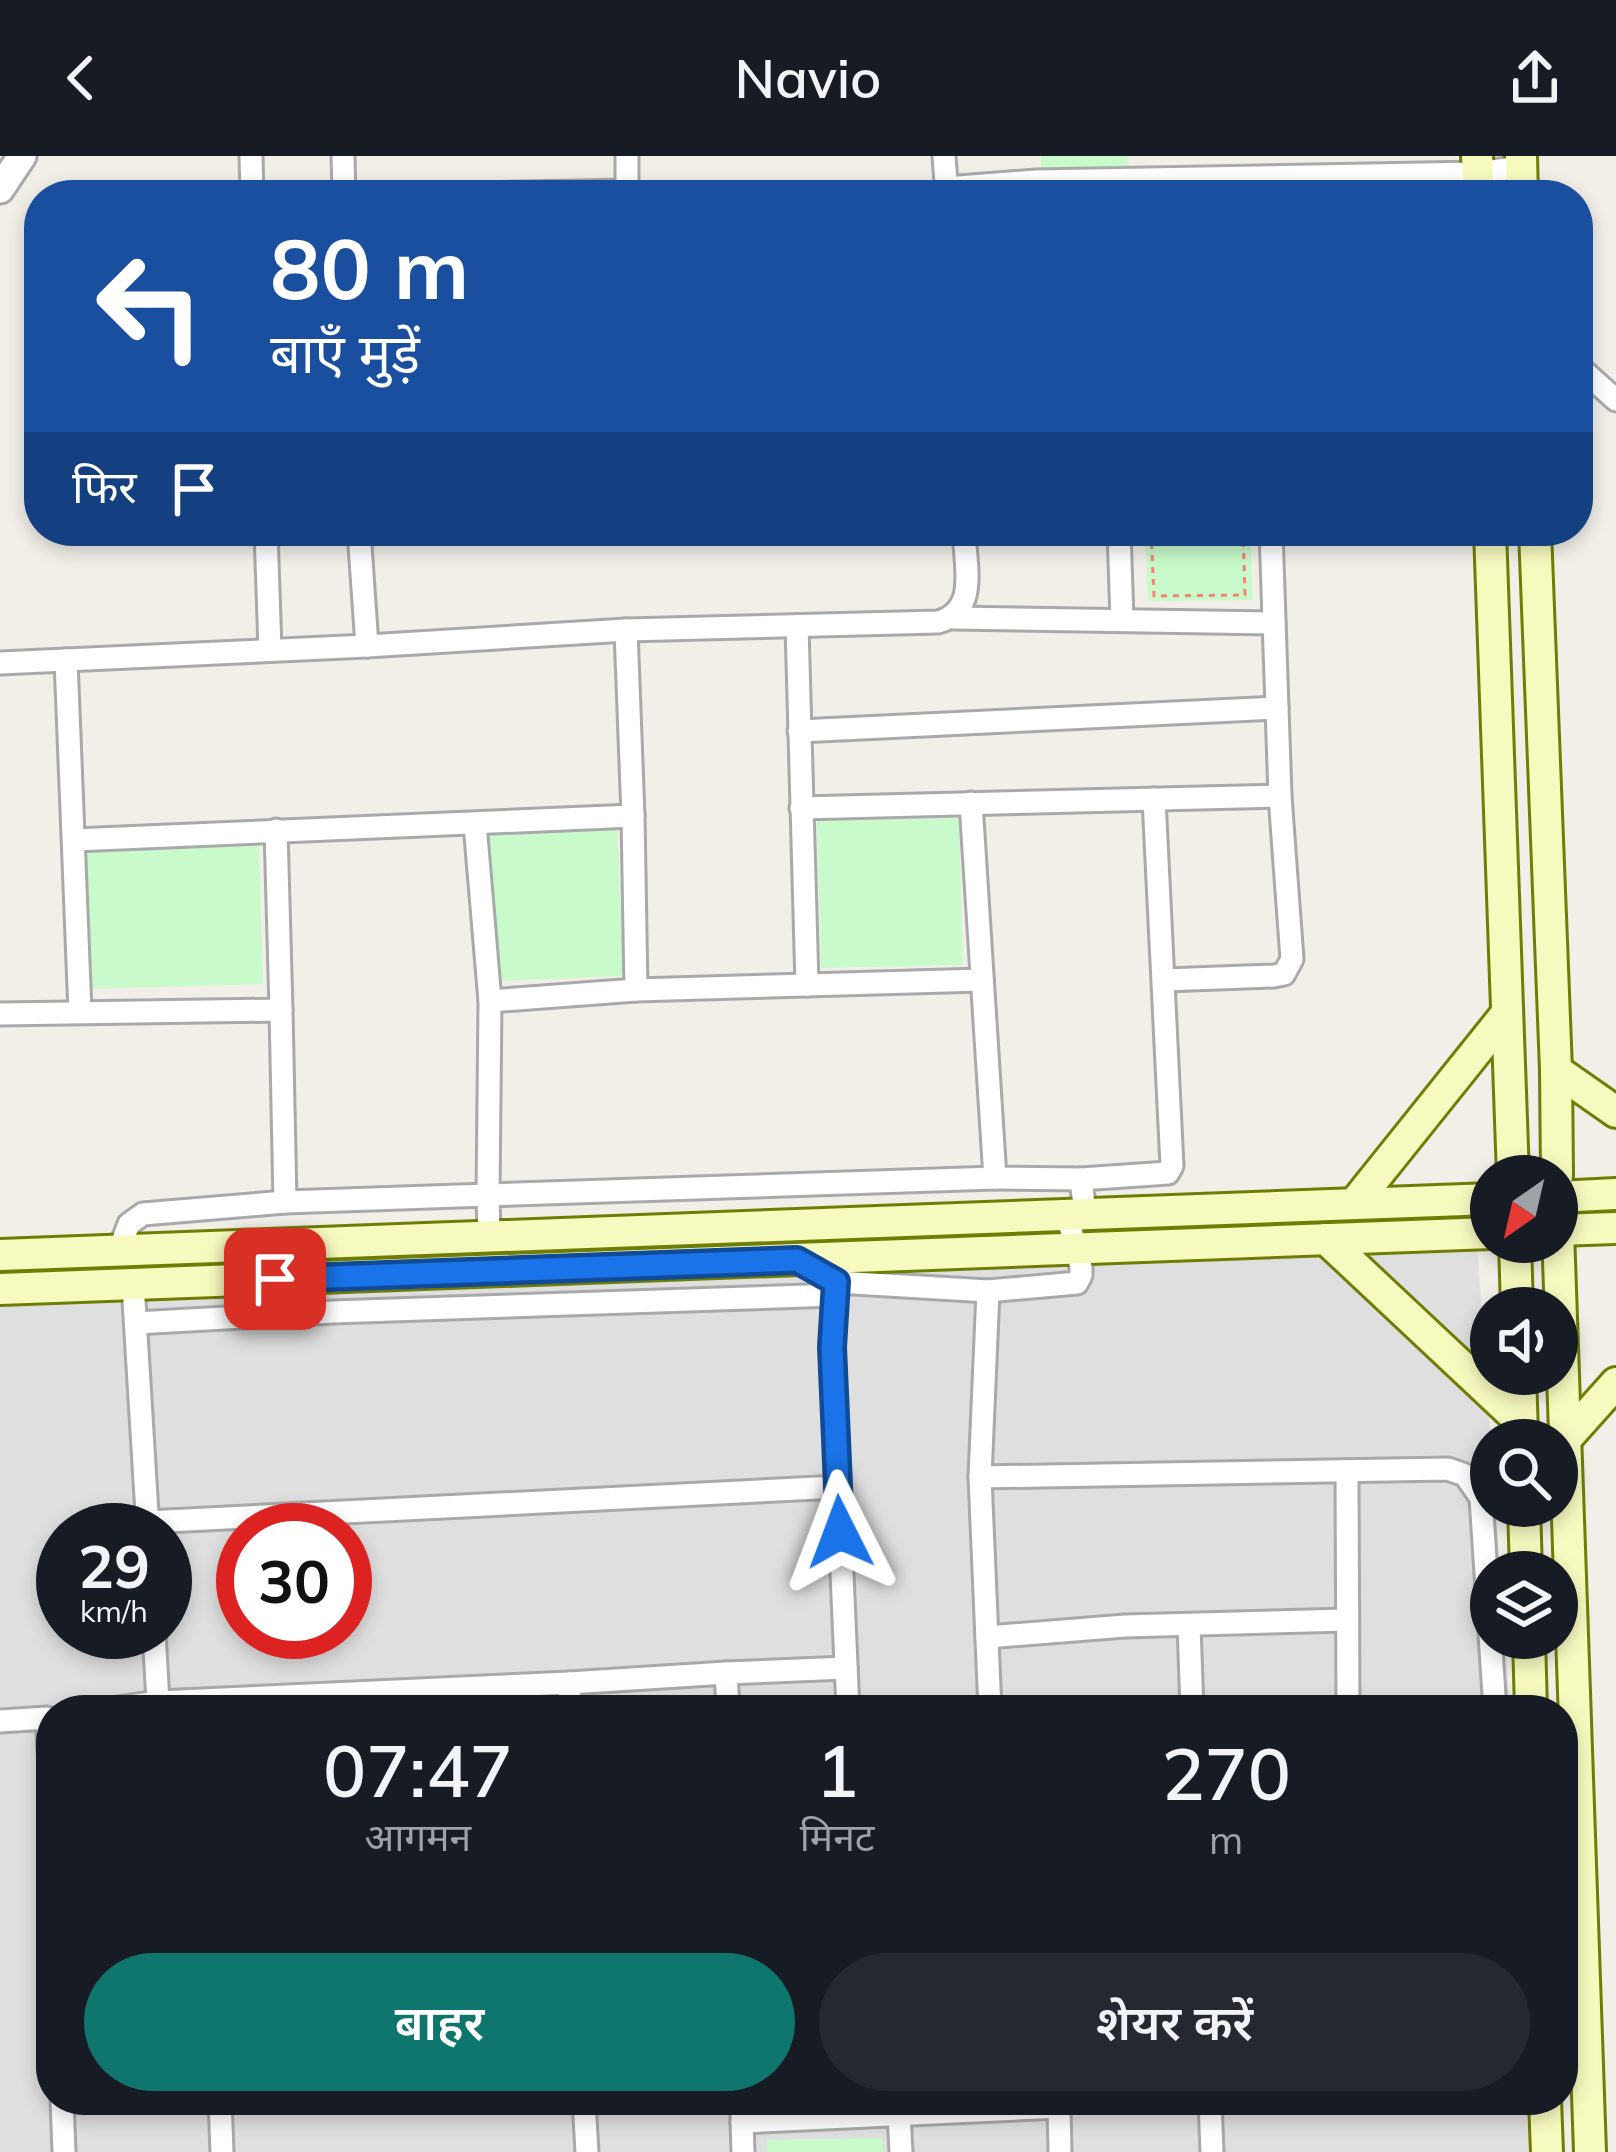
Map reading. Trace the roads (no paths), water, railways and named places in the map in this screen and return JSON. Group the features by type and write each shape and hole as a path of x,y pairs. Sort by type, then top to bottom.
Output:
{"main road":[{"path":"1491,546 1512,1155"},
{"path":"1536,546 1557,1155"},
{"path":"1354,1204 1507,1012"},
{"path":"1556,1070 1616,1112"},
{"path":"1578,1198 1616,1194"},
{"path":"0,1255 1470,1200"},
{"path":"1578,1229 1616,1228"},
{"path":"0,1289 1470,1234"},
{"path":"1326,1239 1510,1419"},
{"path":"1559,1263 1564,1419"},
{"path":"1578,1425 1616,1383"},
{"path":"1568,1527 1574,1695"},
{"path":"1529,1659 1530,1695"},
{"path":"1578,1810 1590,2152"},
{"path":"1545,2115 1546,2152"}],"street":[{"path":"0,189 22,156"},
{"path":"1138,180 1188,167 1521,173"},
{"path":"1593,379 1616,400"},
{"path":"267,546 270,650"},
{"path":"360,546 367,646"},
{"path":"953,618 967,590 965,546"},
{"path":"1120,546 1122,620"},
{"path":"1165,980 1274,976 1284,974 1292,959 1280,796 1271,546"},
{"path":"0,663 953,618 1274,623"},
{"path":"796,626 807,985"},
{"path":"626,630 636,990"},
{"path":"66,660 80,1012"},
{"path":"799,730 1277,707"},
{"path":"801,808 1280,796"},
{"path":"119,1250 129,1224 143,1214 285,1202 1168,1173 1172,1166 1154,799"},
{"path":"971,803 995,1178"},
{"path":"74,840 634,816"},
{"path":"475,824 490,1001 489,1237"},
{"path":"276,830 285,1202"},
{"path":"490,1001 636,990 982,980"},
{"path":"0,1014 281,1010"},
{"path":"136,1323 836,1289 988,1291 1077,1283 1081,1275 1076,1215 1081,1179"},
{"path":"797,1260 836,1289"},
{"path":"133,1284 146,1503"},
{"path":"836,1289 832,1347 847,1695"},
{"path":"988,1291 980,1478 989,1695"},
{"path":"980,1478 1448,1469 1465,1475 1481,1498 1494,1695"},
{"path":"1347,1471 1348,1695"},
{"path":"192,1523 838,1486"},
{"path":"986,1637 1347,1620"},
{"path":"1190,1624 1192,1695"},
{"path":"156,1659 158,1695"},
{"path":"463,1695 569,1682 846,1668"},
{"path":"725,1673 727,1695"},
{"path":"569,1682 569,1695"},
{"path":"0,1720 36,1719"},
{"path":"63,2115 64,2152"},
{"path":"221,2115 222,2152"},
{"path":"585,2115 587,2152"},
{"path":"742,2115 743,2152"},
{"path":"899,2115 901,2152"},
{"path":"1058,2115 1060,2152"},
{"path":"1211,2115 1212,2152"}]}
